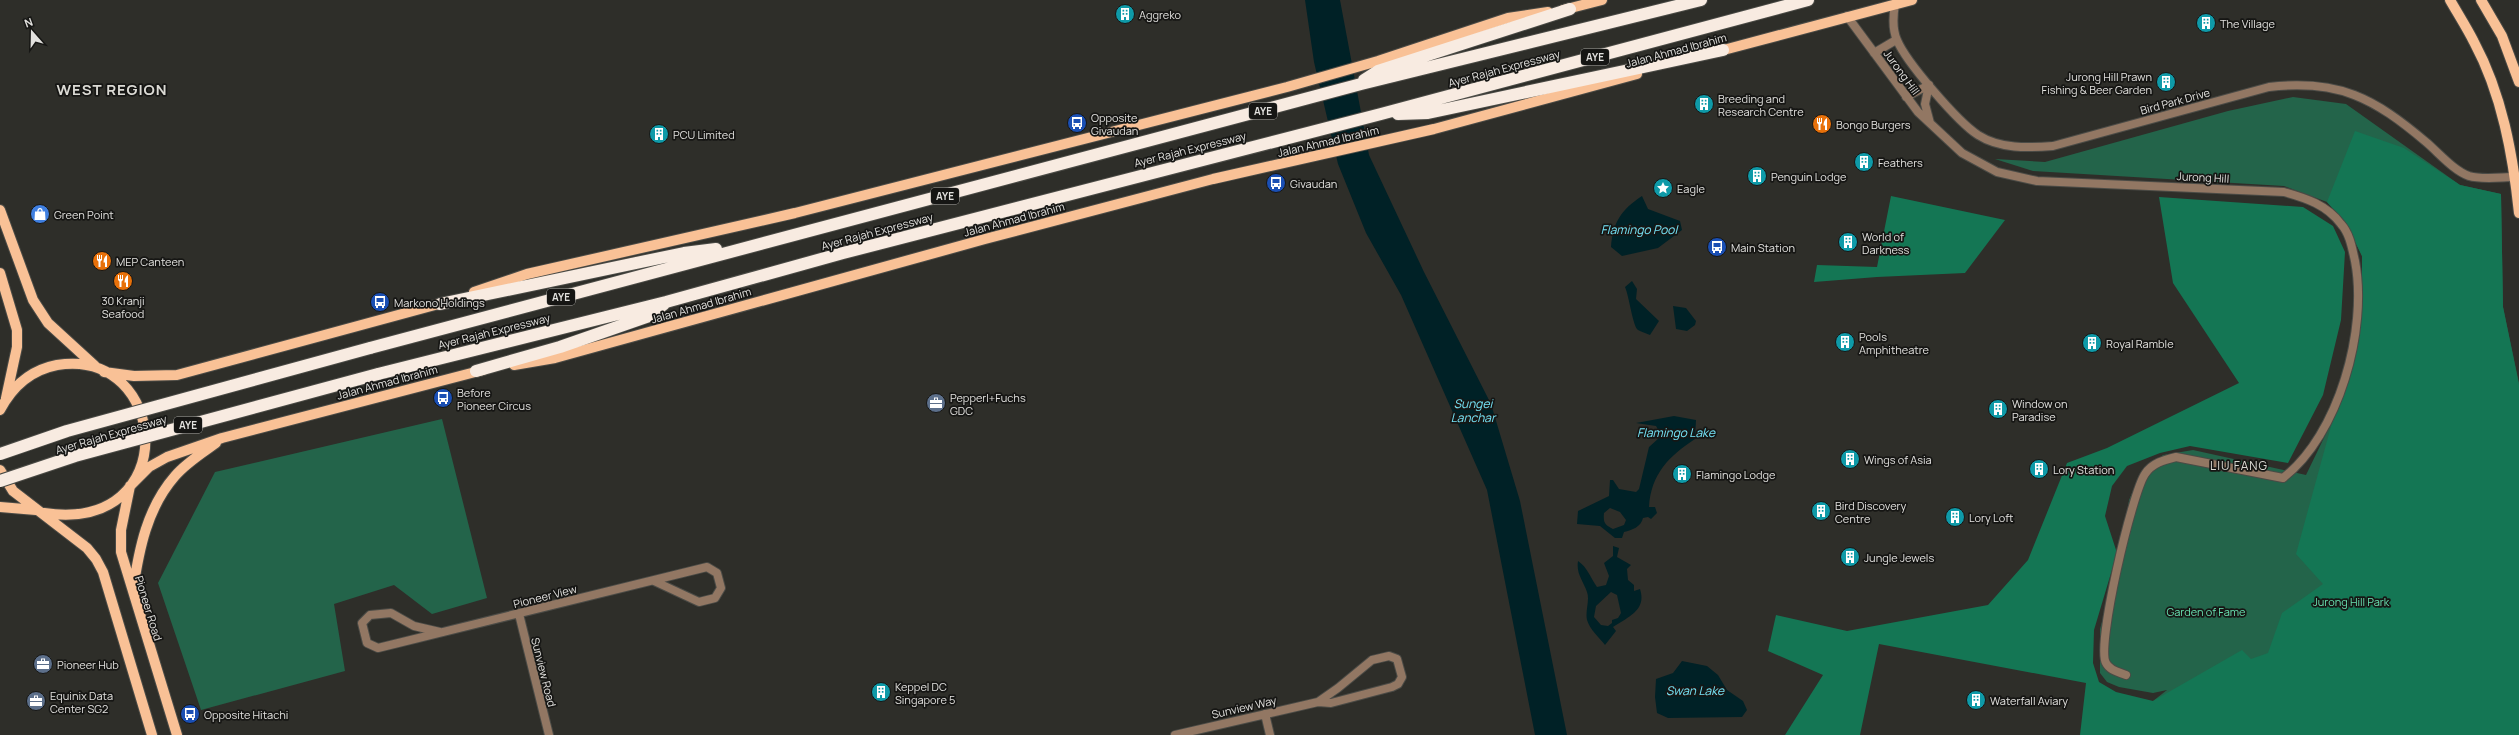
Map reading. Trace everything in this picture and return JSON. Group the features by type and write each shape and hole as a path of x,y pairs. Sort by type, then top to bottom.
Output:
{"highway":[{"name":"Ayer Rajah Expressway","path":"0,454 67,431 753,245 1361,84 1701,0"},
{"name":"Ayer Rajah Expressway","path":"0,481 75,456 378,374 666,302 843,253 1381,114 1808,0"},
{"path":"1361,84 1371,74 1378,71 1570,9"},
{"path":"1381,114 1428,113 1723,50"},
{"path":"440,304 684,252 753,245"},
{"path":"476,371 560,346 649,316 666,302"}],"main road":[{"path":"4,400 18,384 32,374 49,367 73,364 102,371 134,376 177,375 440,304 527,274 795,213 953,173 1287,87 1378,61 1508,18 1570,9 1602,0"},
{"name":"Jalan Ahmad Ibrahim","path":"42,512 74,516 91,513 106,506 131,485 149,467 167,457 222,438 476,371 563,356 985,239 1213,179 1434,129 1847,16 1912,0"},
{"path":"2450,0 2475,43 2496,95 2515,177 2519,213"},
{"path":"2482,0 2502,36 2519,82"},
{"path":"0,210 33,300 48,323 81,355 117,380 129,391 138,405 144,421 145,454 140,469 131,485"},
{"path":"0,272 17,330 17,347 4,400 0,410"},
{"path":"132,596 138,549 146,525 160,497 175,476 222,438"},
{"path":"0,470 13,491 87,548 96,559 103,572 152,735"},
{"name":"Pioneer Road","path":"131,485 120,530 121,552 132,596 176,735"},
{"path":"0,507 42,512"}],"street":[{"name":"Bird Park Drive","path":"1895,4 1893,21 1896,40 1929,85 1961,121 1979,135 2000,144 2027,148 2053,146 2269,87 2298,84 2323,86 2346,91 2372,102 2408,127 2458,169 2470,176 2515,177"},
{"name":"Jurong Hill","path":"1847,16 1906,97 1930,124 1962,153 1997,172 2020,178 2284,192 2320,205 2334,215 2342,225 2351,243 2357,273 2357,317 2351,358 2338,396 2319,436 2295,468 2283,478 2176,457 2161,460 2145,473 2138,488 2131,512 2105,630 2103,653 2105,663 2111,670 2126,675"},
{"path":"1874,53 1896,40"},
{"path":"1906,97 1929,85"},
{"path":"1929,85 1925,104 1930,124"},
{"name":"Pioneer View","path":"440,632 414,626 391,613 370,615 362,623 367,643 374,647 440,632 519,614 707,567 716,573 721,588 715,598 699,602 654,581"},
{"name":"Sunview Road","path":"519,614 549,735"},
{"name":"Sunview Way","path":"1175,735 1318,702 1331,703 1398,684 1402,677 1397,659 1389,656 1372,660 1338,688 1318,702"},
{"path":"1265,714 1270,735"}],"green space":[{"name":"Jurong Hill Park","path":"2293,97 2346,104 2460,185 2501,194 2503,307 2519,383 2491,676 2153,701 2167,690 2153,693 2119,687 2107,682 2100,673 2100,629 2122,551 2129,500 2141,474 2163,455 2193,450 2306,475 2336,413 2362,313 2362,256 2346,223 2327,202 2284,186 2033,171 1995,159 2045,162 2228,111"},
{"path":"2355,131 2404,148 2460,185 2501,194 2503,307 2519,385 2519,735 2080,735 2086,683 1879,644 1860,735 1785,735 1823,675 1768,651 1776,615 1847,631 1988,605 2028,560 2067,463 2107,448 2239,383 2173,283 2159,197 2303,207 2333,226 2345,252 2341,320 2323,395 2288,463 2190,446 2160,453 2127,466 2112,486 2105,516 2117,553 2094,630 2093,663 2099,682 2116,692 2153,701 2242,650 2251,659 2268,653 2282,613 2323,584 2296,554 2362,313 2362,256 2346,223 2327,202"},
{"path":"1891,196 2005,220 1965,273 1877,277 1814,282 1817,265 1877,267"},
{"path":"442,419 487,598 432,614 394,585 334,604 345,671 201,710 158,583 215,472"}],"water":[{"name":"Sungei Lanchar","path":"1305,0 1340,0 1369,155 1424,272 1491,404 1520,501 1567,735 1535,735 1487,490 1401,295 1366,233 1338,164 1314,62"},
{"name":"Flamingo Pool","path":"1642,196 1648,209 1680,221 1682,230 1658,248 1622,256 1611,247 1616,224 1623,212"},
{"path":"1632,281 1637,289 1636,299 1659,321 1650,335 1638,330 1634,323 1625,287"},
{"path":"1673,306 1686,308 1696,321 1695,325 1687,331 1676,329"},
{"name":"Flamingo Lake","path":"1674,416 1696,420 1695,439 1670,459 1663,467 1653,485 1649,507 1655,507 1657,513 1651,519 1648,517 1643,518 1638,526 1624,532 1622,538 1615,538 1600,526 1577,524 1578,511 1609,496 1610,480 1613,480 1619,489 1636,492 1639,489 1649,447 1659,438 1660,433 1656,426 1636,423","holes":["1610,508 1620,512 1626,520 1624,525 1613,529 1606,525 1604,521 1604,513"]},
{"path":"1613,546 1619,548 1617,557 1631,565 1627,569 1628,580 1634,585 1634,591 1640,589 1641,602 1635,612 1613,627 1616,631 1605,645 1588,624 1588,595 1578,570 1578,561 1587,570 1597,587 1606,585 1609,576 1604,563 1613,556","holes":["1611,592 1617,595 1621,613 1618,618 1612,620 1612,623 1608,626 1601,625 1594,617 1596,606"]},
{"name":"Swan Lake","path":"1682,661 1707,666 1718,675 1727,690 1743,701 1747,710 1742,717 1668,718 1657,713 1655,697 1656,679 1673,673"}],"place":[{"name":"Aggreko","path":"1125,14"},
{"name":"The Village","path":"2206,23"},
{"name":"Jurong Hill Prawn Fishing & Beer Garden","path":"2166,82"},
{"name":"Breeding and Research Centre","path":"1704,104"},
{"name":"Opposite Givaudan","path":"1077,123"},
{"name":"Bongo Burgers","path":"1822,124"},
{"name":"PCU Limited","path":"659,134"},
{"name":"Feathers","path":"1864,162"},
{"name":"Penguin Lodge","path":"1757,176"},
{"name":"Givaudan","path":"1276,183"},
{"name":"Eagle","path":"1663,188"},
{"name":"Green Point","path":"40,214"},
{"name":"World of Darkness","path":"1848,242"},
{"name":"Main Station","path":"1717,247"},
{"name":"MEP Canteen","path":"102,261"},
{"name":"30 Kranji Seafood","path":"123,281"},
{"name":"Markono Holdings","path":"380,302"},
{"name":"Pools Amphitheatre","path":"1845,342"},
{"name":"Royal Ramble","path":"2092,343"},
{"name":"Before Pioneer Circus","path":"443,398"},
{"name":"Pepperl+Fuchs GDC","path":"936,403"},
{"name":"Window on Paradise","path":"1998,409"},
{"name":"Wings of Asia","path":"1850,459"},
{"name":"Lory Station","path":"2039,469"},
{"name":"Flamingo Lodge","path":"1682,474"},
{"name":"Bird Discovery Centre","path":"1821,511"},
{"name":"Lory Loft","path":"1955,517"},
{"name":"Jungle Jewels","path":"1850,557"},
{"name":"Pioneer Hub","path":"43,664"},
{"name":"Keppel DC Singapore 5","path":"881,692"},
{"name":"Waterfall Aviary","path":"1976,700"},
{"name":"Equinix Data Center SG2","path":"36,701"},
{"name":"Opposite Hitachi","path":"190,714"}],"district":[{"name":"WEST REGION","path":"112,89"},
{"name":"LIU FANG","path":"2239,465"}],"park label":[{"name":"Garden of Fame","path":"2206,611"}]}
